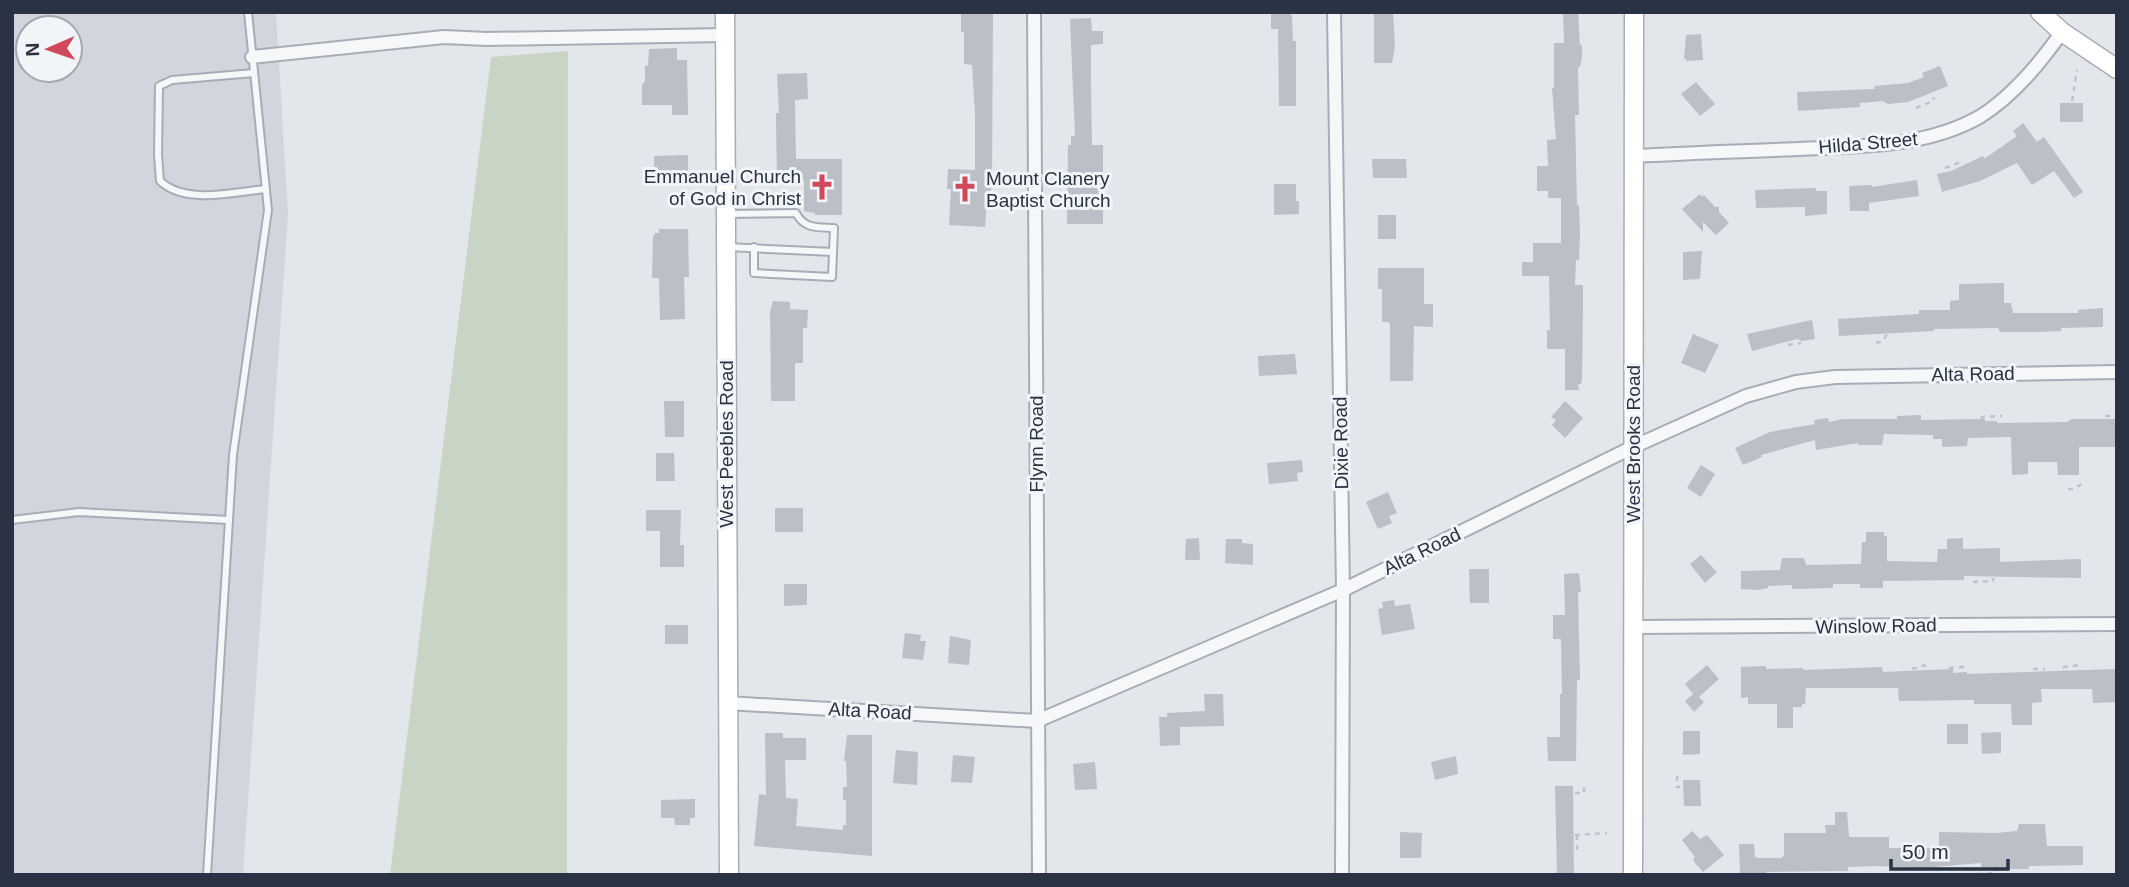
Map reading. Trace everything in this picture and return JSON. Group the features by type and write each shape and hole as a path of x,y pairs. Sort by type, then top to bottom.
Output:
{"street":[{"name":"West Peebles Road","path":"725,12 729,875"},
{"name":"Flynn Road","path":"1034,12 1039,875"},
{"name":"Dixie Road","path":"1334,12 1343,590 1342,875"},
{"name":"West Brooks Road","path":"1633,875 1634,12"},
{"path":"2040,12 2062,32 2117,69"},
{"name":"Hilda Street","path":"1633,156 1849,146 1925,138 1970,121 1992,108 2029,74 2062,32"},
{"path":"252,57 444,37 487,39 725,35"},
{"name":"Alta Road","path":"727,703 1037,721 1343,590 1633,447 1746,396 1822,378 2117,372"},
{"name":"Winslow Road","path":"1635,627 2117,624"}],"lane":[{"path":"207,875 233,455 268,210 248,12"},
{"path":"254,73 172,80 159,86 160,181 170,189 194,195 266,189"},
{"path":"725,214 796,213 801,222 810,227 834,228 832,277 754,273 754,247"},
{"path":"725,247 833,252"},
{"path":"12,520 79,512 229,520"}],"path":[{"path":"2072,101 2077,70"},
{"path":"1916,108 1933,101 1934,97"},
{"path":"1945,167 1961,162"},
{"path":"1876,343 1883,341 1887,334"},
{"path":"1788,345 1801,343"},
{"path":"1982,419 2002,416"},
{"path":"2105,416 2117,416"},
{"path":"2068,489 2074,489 2083,483"},
{"path":"1973,582 1993,581 1993,578"},
{"path":"1912,668 1926,665"},
{"path":"2063,667 2083,665"},
{"path":"1949,668 1964,667"},
{"path":"2033,670 2045,669"},
{"path":"1677,776 1677,787 1680,787"},
{"path":"1575,793 1584,793 1584,782"},
{"path":"1577,851 1576,835 1606,833"},
{"path":"1977,874 1995,873 1997,869"}],"shaded area":[{"path":"12,12 276,12 288,214 243,875 12,875"}],"green space":[{"path":"568,51 567,875 390,875 491,57"}],"building":[{"path":"961,12 993,12 992,175 985,227 949,225 951,189 947,189 948,169 975,170 972,65 964,64"},
{"path":"1271,12 1289,12 1292,16 1293,41 1296,41 1296,106 1279,106 1278,29 1271,29"},
{"path":"1374,12 1393,12 1395,46 1392,63 1374,63"},
{"path":"1563,12 1578,12 1582,45 1582,58 1578,67 1579,115 1575,115 1580,233 1575,285 1583,285 1582,380 1581,384 1578,384 1579,390 1565,390 1565,349 1547,349 1547,330 1550,330 1549,276 1522,276 1522,262 1533,262 1533,243 1561,243 1561,198 1548,198 1548,191 1537,191 1537,166 1548,166 1547,140 1556,139 1552,88 1554,43 1564,43"},
{"path":"1091,18 1092,31 1103,31 1103,44 1091,45 1091,82 1092,145 1103,145 1103,224 1067,224 1068,145 1071,145 1071,136 1075,136 1070,19"},
{"path":"1701,34 1703,60 1686,61 1686,35"},
{"path":"677,48 677,60 687,60 688,115 672,115 672,105 642,105 642,85 645,81 649,49"},
{"path":"1940,66 1948,86 1908,102 1888,104 1883,101 1860,103 1860,107 1798,111 1797,92 1875,89 1874,86 1908,83 1924,77 1922,73"},
{"path":"807,73 808,99 795,100 796,159 842,159 842,215 815,215 804,211 804,181 777,180 777,74"},
{"path":"1696,82 1715,104 1700,116 1681,94"},
{"path":"2060,103 2083,103 2083,122 2060,122"},
{"path":"2023,123 2037,142 2044,137 2083,192 2074,198 2054,171 2032,185 2017,163 1980,181 1942,192 1937,174 1951,171 1983,156 1984,159 2017,136 2013,131"},
{"path":"688,155 688,176 654,177 654,156"},
{"path":"1372,159 1406,159 1407,178 1373,178"},
{"path":"1917,180 1919,196 1869,203 1869,211 1850,211 1849,186 1872,187"},
{"path":"1274,184 1296,184 1299,214 1274,215"},
{"path":"1816,188 1816,191 1827,191 1827,214 1805,216 1805,207 1756,208 1755,190"},
{"path":"1700,194 1715,207 1719,207 1719,212 1729,223 1716,235 1703,222 1703,232 1682,209"},
{"path":"1378,215 1396,215 1396,239 1378,239"},
{"path":"659,229 688,229 689,277 684,277 685,319 660,320 659,278 652,278 653,237 655,233 659,233"},
{"path":"1702,251 1700,279 1683,280 1683,252"},
{"path":"1378,268 1424,268 1424,304 1433,304 1433,327 1414,326 1413,381 1390,381 1390,326 1389,322 1382,322 1382,289 1378,289"},
{"path":"2004,283 2004,303 2011,303 2013,313 2078,313 2078,310 2103,308 2103,327 2061,328 2061,331 2038,332 2000,332 1998,328 1934,329 1839,336 1838,319 1919,314 1919,310 1950,310 1950,301 1959,300 1959,284"},
{"path":"773,301 790,302 790,309 808,310 807,328 803,328 803,363 795,363 795,401 771,401 770,312"},
{"path":"1812,320 1815,339 1797,339 1752,351 1747,334"},
{"path":"1693,334 1719,345 1705,373 1681,363"},
{"path":"1295,354 1297,374 1259,376 1258,356"},
{"path":"664,401 684,401 684,437 665,437"},
{"path":"1565,401 1583,418 1565,438 1552,425 1556,420 1551,417"},
{"path":"1921,415 1921,420 1985,419 1997,423 2116,419 2116,447 2079,447 2079,475 2058,475 2057,462 2028,462 2028,474 2012,475 2011,437 1968,438 1967,446 1942,447 1942,439 1933,439 1933,435 1884,434 1882,445 1858,443 1816,450 1815,440 1761,455 1762,457 1743,465 1735,448 1770,432 1815,424 1814,420 1828,418 1829,422 1843,419 1897,419 1897,416"},
{"path":"656,453 674,453 675,481 656,481"},
{"path":"1302,460 1303,472 1297,473 1298,481 1269,484 1267,463"},
{"path":"1701,465 1715,474 1701,497 1687,488"},
{"path":"1388,492 1397,513 1389,516 1392,523 1378,529 1366,502"},
{"path":"775,508 803,508 803,532 775,532"},
{"path":"646,510 681,510 680,545 684,545 684,567 660,567 660,531 646,531"},
{"path":"1866,532 1884,532 1884,536 1887,536 1887,561 1937,562 1938,549 1947,549 1947,539 1963,538 1963,549 2000,548 2000,562 2081,559 2081,578 1964,576 1964,580 1883,581 1883,588 1860,588 1860,584 1833,584 1833,588 1792,589 1792,585 1768,586 1758,590 1741,589 1741,571 1780,570 1782,558 1804,558 1806,565 1861,564 1862,542 1866,542"},
{"path":"1199,538 1200,560 1185,560 1186,539"},
{"path":"1226,539 1242,539 1242,543 1253,544 1253,565 1225,563"},
{"path":"1701,555 1717,572 1705,583 1690,564"},
{"path":"1469,569 1489,569 1489,603 1470,603"},
{"path":"1579,573 1580,680 1577,680 1576,761 1548,761 1547,737 1560,737 1562,694 1561,639 1553,639 1553,615 1565,615 1564,574"},
{"path":"784,584 807,584 807,605 784,606"},
{"path":"1394,600 1395,606 1410,604 1415,629 1382,635 1378,609 1383,608 1382,602"},
{"path":"665,625 688,625 688,644 665,644"},
{"path":"905,633 921,635 920,641 926,641 923,660 902,658"},
{"path":"950,636 971,640 969,665 948,663"},
{"path":"1707,665 1719,679 1699,697 1704,702 1694,712 1685,701 1693,694 1685,684"},
{"path":"1766,666 1766,669 1803,670 1882,667 1883,672 1953,669 1953,673 1967,674 2117,669 2117,702 2093,703 2092,689 2041,689 2042,702 2032,703 2032,725 2012,725 2011,704 1974,704 1974,700 1899,701 1898,688 1806,688 1805,704 1802,704 1802,707 1793,707 1793,728 1777,728 1777,704 1748,704 1748,697 1741,698 1741,667"},
{"path":"1204,694 1223,694 1224,726 1180,727 1180,745 1160,746 1159,717 1167,717 1167,713 1205,711"},
{"path":"1947,724 1968,724 1968,744 1947,744"},
{"path":"1683,731 1700,731 1700,754 1683,755"},
{"path":"2001,732 2001,753 1982,754 1981,733"},
{"path":"765,733 783,733 783,738 806,738 806,760 785,760 786,798 798,799 796,826 843,830 843,825 846,825 843,787 847,787 844,761 847,735 872,735 872,856 754,846 759,794 766,795"},
{"path":"896,750 918,752 917,785 893,783"},
{"path":"953,755 975,757 972,783 951,782"},
{"path":"1456,756 1458,774 1435,780 1431,762"},
{"path":"1095,762 1097,789 1075,790 1073,764"},
{"path":"1683,780 1700,780 1701,806 1684,806"},
{"path":"1555,786 1573,786 1574,875 1557,875"},
{"path":"695,799 695,818 690,818 690,825 675,825 674,818 661,818 661,800"},
{"path":"1835,812 1847,812 1849,837 1889,837 1889,848 1939,848 1939,832 1997,833 2017,831 2019,824 2045,824 2047,846 2083,846 2083,865 2029,866 2029,869 1993,869 1981,867 1981,863 1922,868 1875,866 1848,867 1848,871 1740,875 1739,844 1754,844 1755,857 1758,858 1782,858 1784,833 1826,833 1825,825 1835,825"},
{"path":"1692,831 1700,839 1707,835 1724,855 1703,872 1682,840"},
{"path":"1400,832 1422,833 1421,858 1400,858"}],"place":[{"name":"Emmanuel Church of God in Christ","path":"822,187"},
{"name":"Mount Clanery Baptist Church","path":"965,189"}]}
